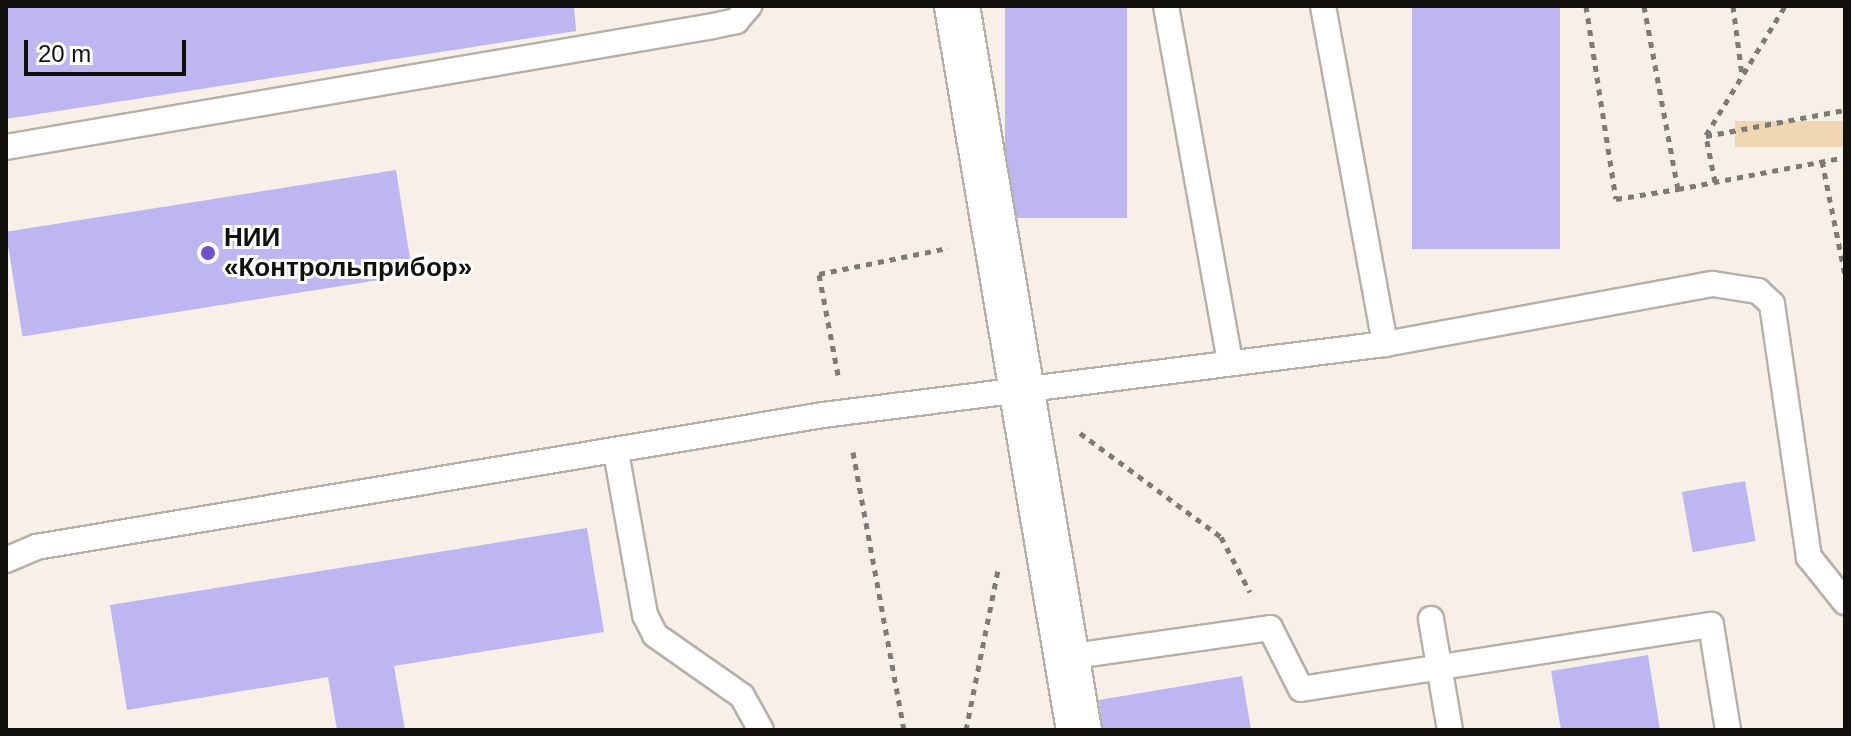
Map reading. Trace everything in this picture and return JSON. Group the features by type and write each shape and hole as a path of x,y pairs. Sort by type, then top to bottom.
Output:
{"street":[{"path":"957,6 1079,730"}],"lane":[{"path":"6,147 713,26 736,21 749,6"},
{"path":"1166,6 1230,363"},
{"path":"1323,6 1385,344"},
{"path":"6,560 36,547 823,415 1385,344 1713,284 1758,291 1772,304 1809,557 1845,602"},
{"path":"616,452 645,615 655,635 742,696 761,730"},
{"path":"1431,619 1450,730"},
{"path":"1067,657 1270,628 1301,689 1440,670 1711,625 1728,730"}],"path":[{"path":"1586,6 1616,199 1845,157"},
{"path":"1644,6 1678,189"},
{"path":"1733,6 1743,76"},
{"path":"1715,182 1706,136 1785,6"},
{"path":"1706,136 1845,110"},
{"path":"1822,161 1845,275"},
{"path":"1022,390 1221,537 1270,628"},
{"path":"966,730 1000,561"}],"shaded area":[{"path":"1735,121 1845,121 1845,147 1735,147"}],"building":[{"path":"6,6 574,6 576,31 6,119"},
{"path":"1005,6 1127,6 1127,218 1005,218"},
{"path":"1412,6 1560,6 1560,249 1412,249"},
{"name":"НИИ «Контрольприбор»","path":"396,170 413,275 22,336 6,232"},
{"path":"1745,481 1756,541 1693,552 1682,492"},
{"path":"587,528 604,632 394,666 405,730 337,730 328,677 127,710 110,605"},
{"path":"1648,655 1660,730 1561,730 1551,671"},
{"path":"1242,676 1251,730 1103,730 1099,700"}],"place":[{"name":"НИИ «Контрольприбор»","path":"208,253"}]}
